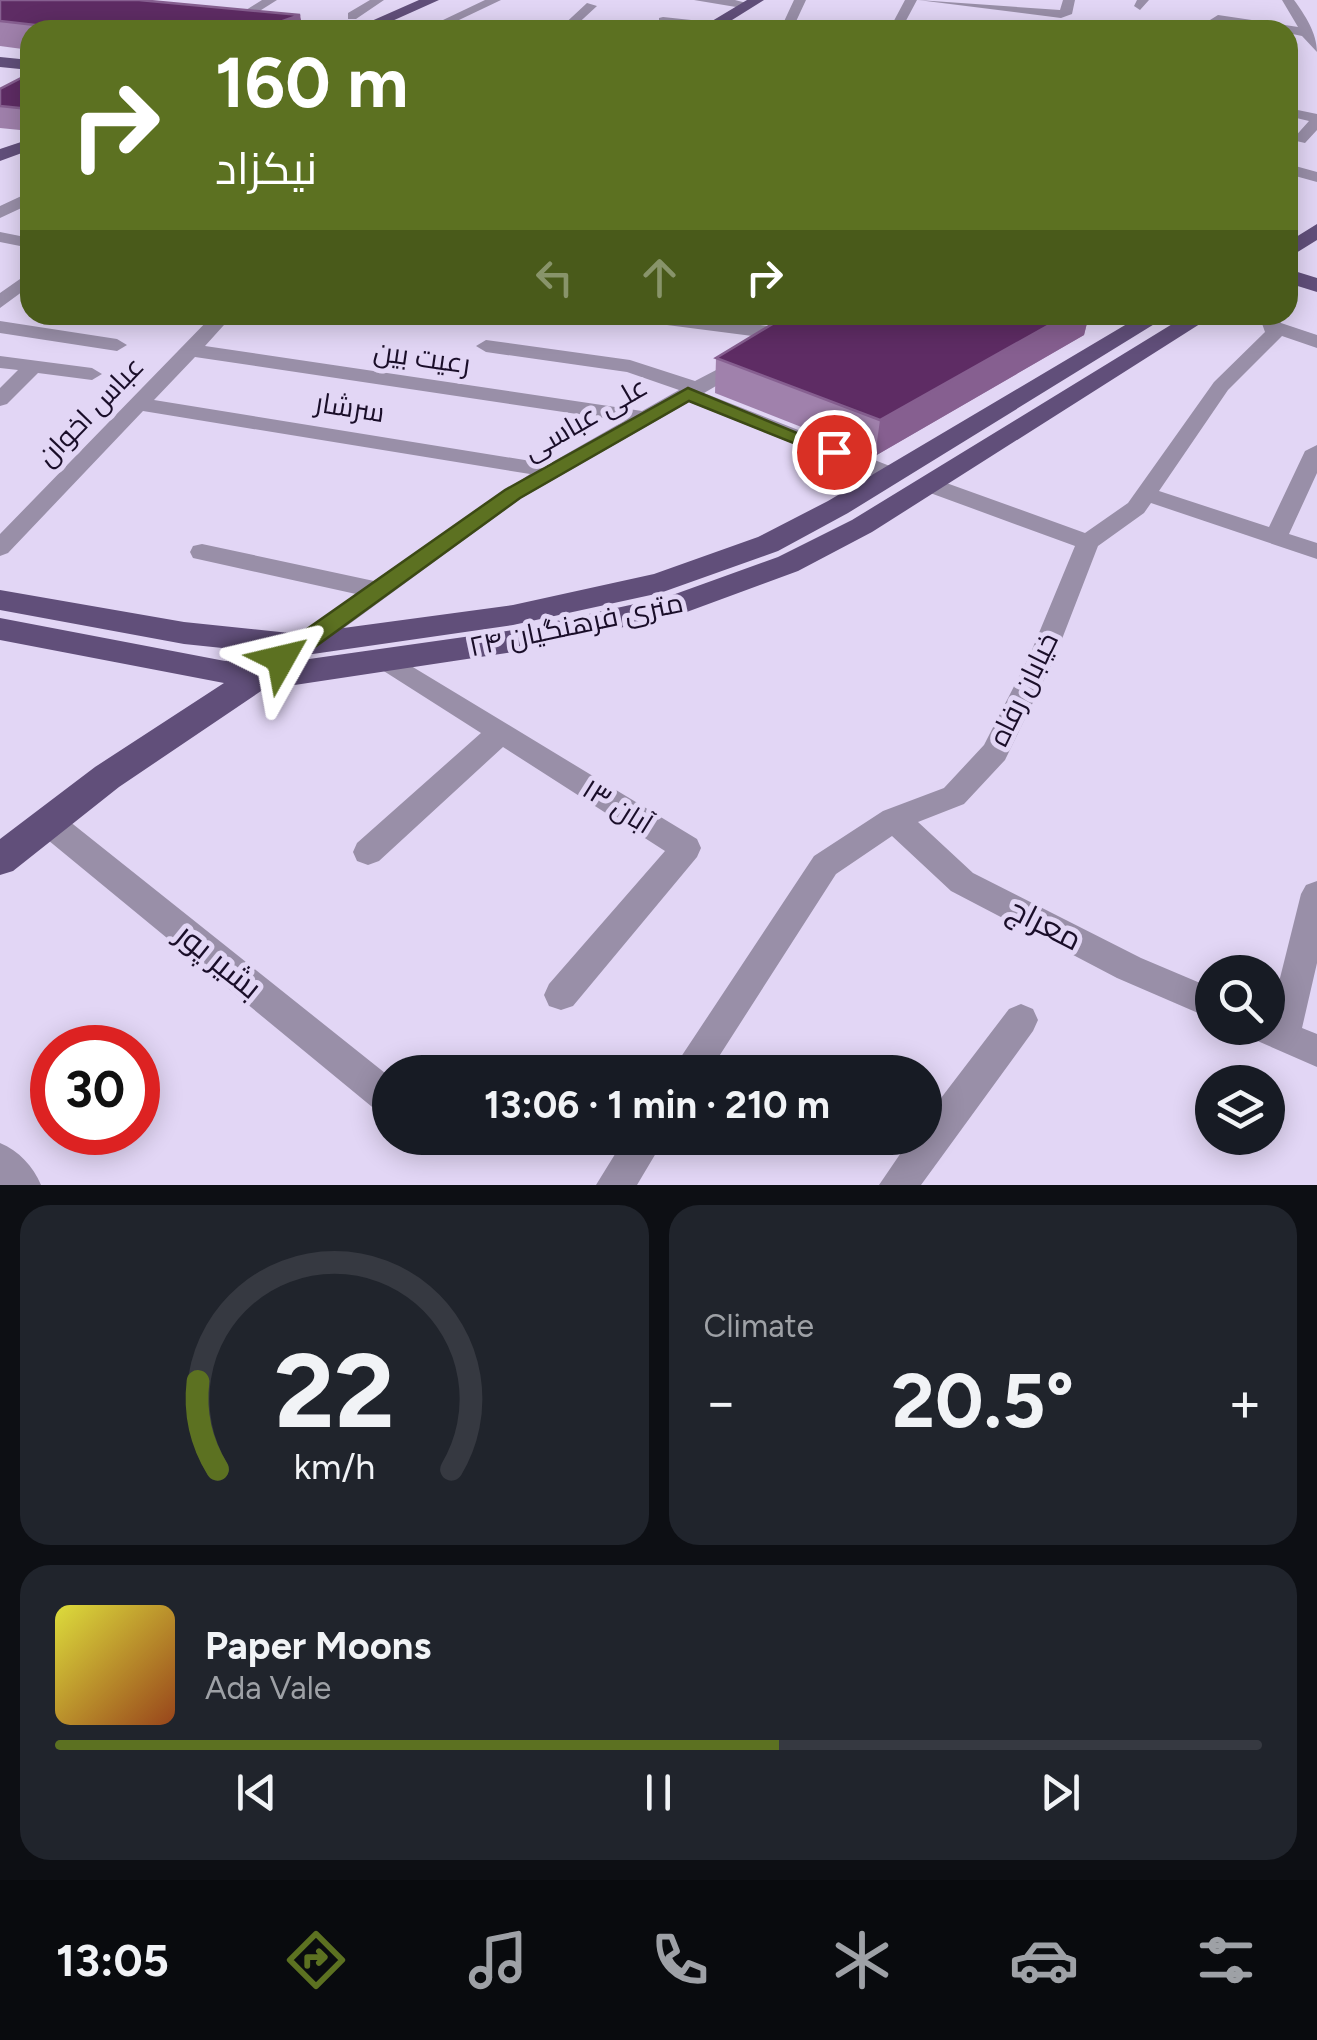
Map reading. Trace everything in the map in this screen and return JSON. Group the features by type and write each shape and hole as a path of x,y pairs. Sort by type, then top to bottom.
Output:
{"main road":[{"path":"366,20 432,0"},
{"path":"722,20 753,2"},
{"name":"۲۴ متری فرهنگیان","path":"0,600 184,633 298,645 513,615 660,583 768,544 892,476 1141,325"},
{"name":"۲۴ متری فرهنگیان","path":"0,630 225,672 288,674 520,640 672,606 788,564 862,526 1186,325"},
{"path":"0,860 107,777 264,673"}],"street":[{"path":"237,20 271,0"},
{"path":"359,20 378,0"},
{"path":"451,20 494,0"},
{"path":"700,0 753,2"},
{"path":"924,0 1042,13 1068,12 1069,0"},
{"path":"1288,0 1309,28 1317,48"},
{"path":"575,20 591,6"},
{"path":"1218,19 1233,10"},
{"path":"1037,20 1042,13"},
{"path":"1218,19 1228,20"},
{"path":"1300,140 1317,119"},
{"path":"0,302 20,285"},
{"name":"عباس اخوان","path":"0,548 214,325"},
{"name":"علی عباسی","path":"264,673 512,494 768,348 793,326 779,325"},
{"path":"930,485 1088,542 1136,508 1221,386 1275,333 1273,325"},
{"path":"1281,325 1317,342"},
{"path":"0,327 117,345"},
{"path":"486,346 630,366 892,476"},
{"name":"رعیت بین","path":"190,350 646,418"},
{"path":"0,362 92,374"},
{"path":"0,400 33,366"},
{"name":"سرشار","path":"138,404 552,471"},
{"path":"1276,537 1316,451"},
{"path":"1146,494 1317,550"},
{"name":"خیابان رفاه","path":"700,1055 825,865 894,819 954,796 996,752 1042,657 1088,542"},
{"path":"202,552 376,590"},
{"name":"۱۳ آبان","path":"388,661 686,848 561,994"},
{"path":"368,852 501,732"},
{"name":"معراج","path":"894,819 962,882 1130,968 1195,997"},
{"name":"بشیر پور","path":"48,822 372,1084"},
{"path":"1285,997 1317,894"},
{"path":"898,1185 1022,1020"},
{"path":"1285,1037 1317,1051"},
{"path":"615,1185 635,1155"},
{"path":"0,1162 22,1185"}],"building":[{"path":"0,0 139,0 300,15 286,20 0,21"},
{"path":"20,79 20,108 0,106 0,89"},
{"path":"771,325 1049,325 880,420 716,358"}],"route":[{"path":"281,659 512,494 688,394 834,452"}]}
